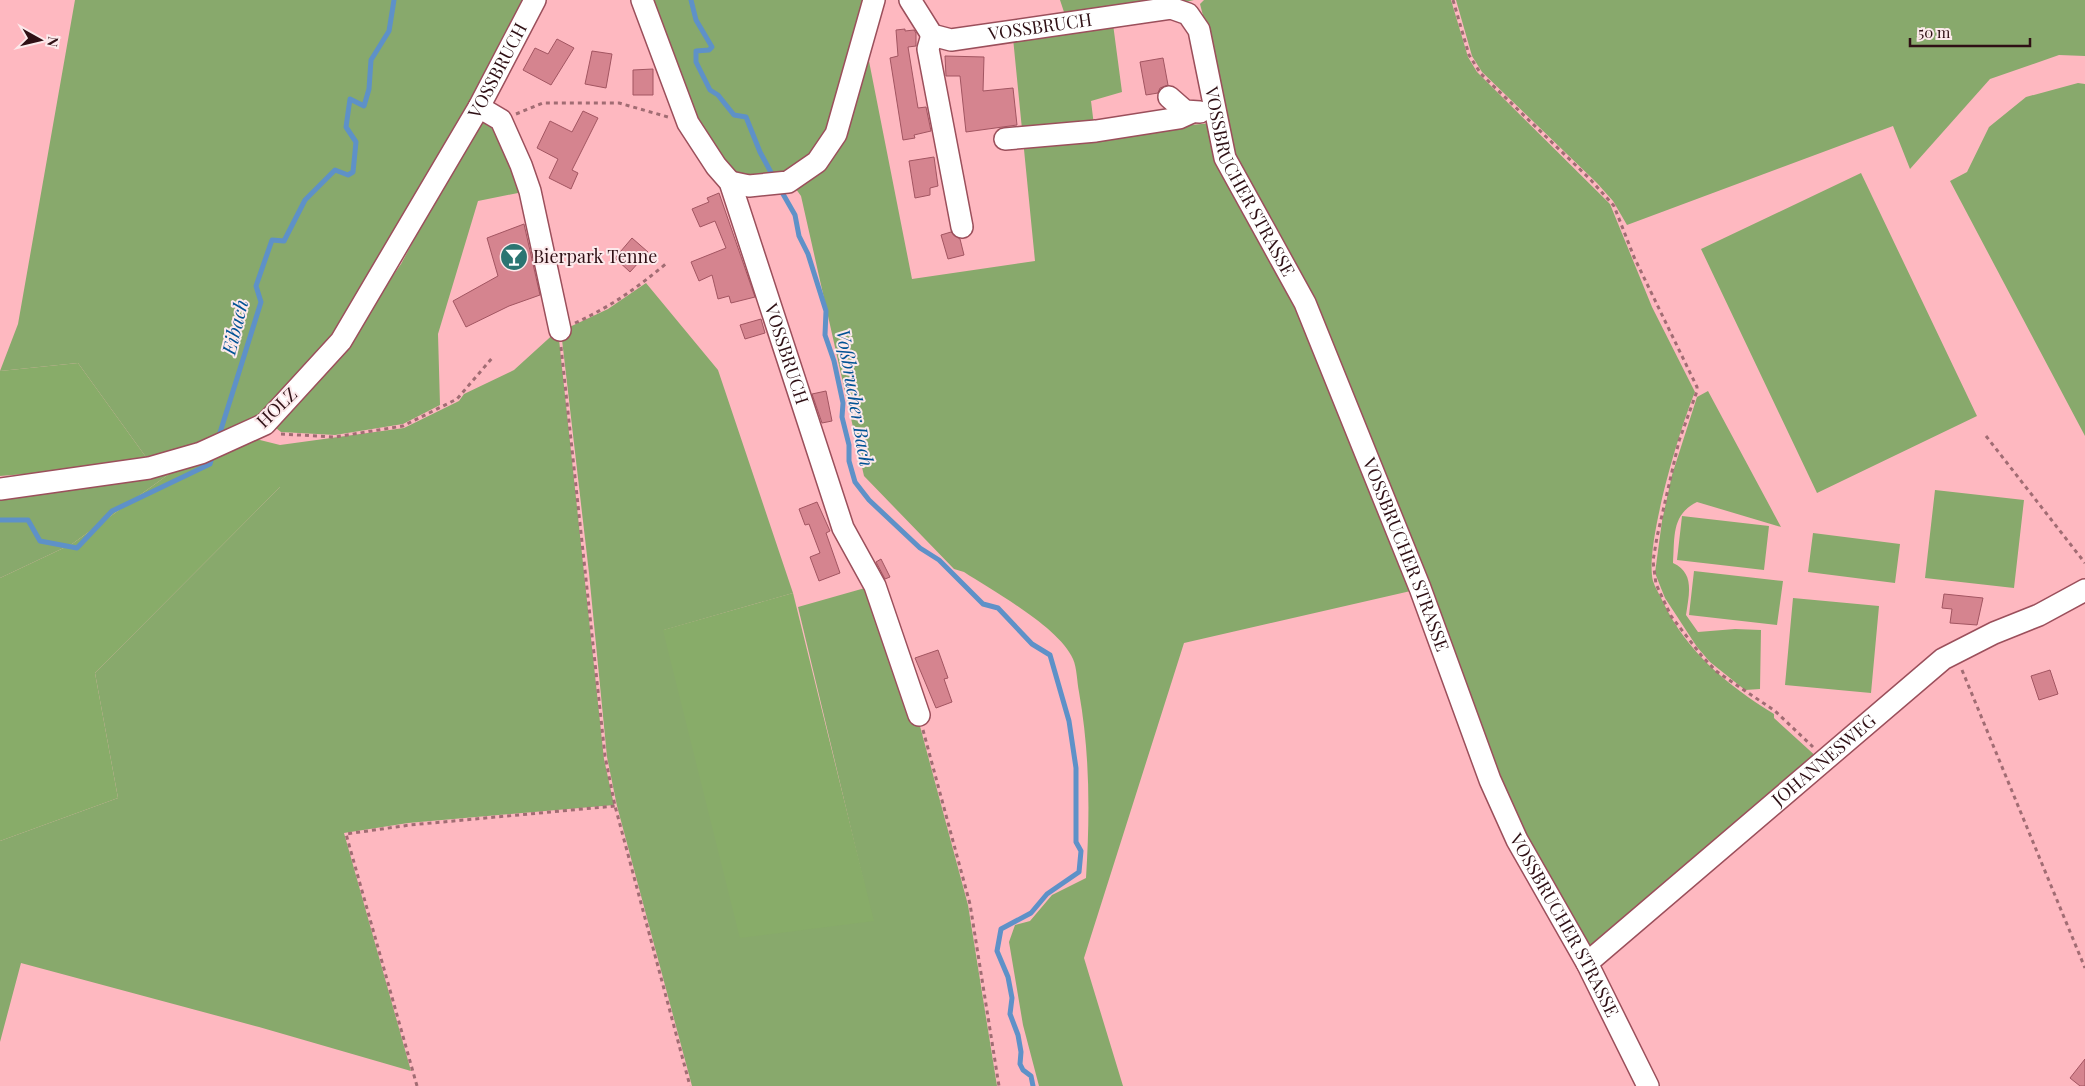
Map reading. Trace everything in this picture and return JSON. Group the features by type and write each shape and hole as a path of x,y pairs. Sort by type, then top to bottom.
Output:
{"street":[{"name":"VOSSBRUCH","path":"443,167 479,107 535,0"},
{"name":"VOSSBRUCH","path":"642,0 688,123 716,166 730,182 842,528 875,586 919,715"},
{"path":"730,182 749,186 788,182 817,162 836,134 874,0"},
{"path":"910,0 932,35 928,49 962,226"},
{"name":"VOSSBRUCH","path":"932,35 951,40 1171,8 1188,14"},
{"name":"VOSSBRUCHER STRASSE","path":"1188,14 1199,30 1225,158 1306,304 1420,588 1490,780 1517,840 1587,963 1648,1086"},
{"path":"1169,97 1190,113"},
{"path":"479,107 502,120 530,191 560,330"},
{"path":"1005,139 1096,131 1179,118 1190,113 1216,110"},
{"name":"HOLZ","path":"0,489 149,468 201,453 246,435 265,424 341,341 443,167"},
{"name":"JOHANNESWEG","path":"1587,963 1943,659 2039,615 2085,590"}],"path":[{"path":"1453,0 1469,55 1481,74 1590,179 1614,206 1634,257 1697,387 1698,390 1678,441 1653,561 1656,584 1672,616 1692,644 1716,671 1774,711 1826,759"},
{"path":"502,120 543,103 619,103 688,123"},
{"path":"668,262 635,290 608,308 560,330 605,756 615,806 690,1086"},
{"path":"265,424 281,434 335,437 403,426 458,399 493,357"},
{"path":"1986,436 2085,563"},
{"path":"1955,653 2085,968"},
{"path":"919,715 970,904 999,1086"},
{"path":"417,1086 346,834 410,825 615,806"}],"green space":[{"path":"75,0 530,0 339,339 264,422 151,464 78,363 0,371 18,324"},
{"path":"645,0 872,0 834,131 816,159 778,178 736,174 720,163 695,120"},
{"path":"1060,0 1194,0 1171,5 1066,18"},
{"path":"1204,0 1451,0 1468,57 1477,72 1610,204 1652,307 1695,392 1673,458 1658,515 1652,565 1654,584 1673,620 1696,652 1740,691 1774,714 1774,718 1819,759 1590,952 1526,842 1230,145 1200,4"},
{"path":"1456,0 2085,0 2085,56 2059,55 1990,79 1910,169 1893,126 1627,225 1613,201 1597,183 1482,72 1472,56"},
{"path":"1113,24 1122,92 1091,101 1095,134 1212,123 1274,256 1415,590 1184,643 1084,958 1123,1086 1039,1086 1023,1025 1009,942 1015,925 1030,921 1052,895 1086,878 1088,831 1087,761 1083,715 1073,659 1065,647 1040,622 1008,599 964,572 954,569 864,476 801,196 793,185 812,174 867,51 912,279 1035,261 1013,38"},
{"path":"2078,83 2085,84 2085,436 1950,181 1967,172 1989,127 2026,97"},
{"path":"494,117 528,191 478,201 438,334 440,405 403,424 335,435 281,432 272,425 344,346 401,264 450,173 484,118"},
{"path":"1861,173 1977,416 1817,493 1701,249"},
{"path":"646,283 718,370 793,593 664,630 873,921 798,607 872,586 917,715 968,905 997,1086 692,1086 617,806 607,757 589,573 561,331 608,309"},
{"path":"558,330 604,759 614,805 408,823 344,833 411,1071 259,1027 21,963 0,1042 0,841 118,798 95,673 280,487 280,445 404,428 459,401 464,394 514,370"},
{"path":"78,363 151,464 0,476 0,371"},
{"path":"1708,391 1781,527 1697,502 1683,513 1679,520 1676,528 1673,563 1685,572 1688,578 1689,592 1686,615 1698,632 1735,629 1761,630 1760,689 1745,690 1710,662 1697,647 1665,598 1655,573 1662,521 1672,475 1697,397"},
{"path":"248,437 280,445 280,487 95,673 118,798 0,841 0,578 72,544 176,469"},
{"path":"176,469 72,544 0,578 0,497"},
{"path":"1935,490 2024,500 2014,588 1925,578"},
{"path":"1682,516 1769,526 1764,570 1677,560"},
{"path":"1813,533 1900,544 1895,583 1808,572"},
{"path":"1694,571 1783,581 1777,625 1689,615"},
{"path":"793,593 874,921 740,938 663,630"},
{"path":"1793,598 1879,606 1871,693 1785,685"}],"building":[{"path":"905,29 905,31 914,30 916,33 916,46 908,47 918,108 926,107 931,131 914,135 915,138 903,140 890,58 898,56 896,30"},
{"path":"557,39 574,48 551,85 523,70 535,48 548,54"},
{"path":"592,51 612,54 606,88 585,84"},
{"path":"945,56 984,57 983,91 1013,88 1017,125 966,132 960,76 946,76"},
{"path":"1163,58 1168,85 1160,88 1158,93 1146,95 1140,62"},
{"path":"653,69 653,95 633,95 633,70"},
{"path":"583,111 598,118 572,170 578,173 571,189 549,178 558,159 537,148 550,121 572,132"},
{"path":"934,157 938,186 930,188 930,195 915,198 909,161"},
{"path":"719,193 755,297 731,303 729,296 718,299 712,275 699,281 691,262 726,248 715,221 700,227 692,209 709,202 707,198"},
{"name":"Bierpark Tenne","path":"524,224 540,295 509,306 466,327 453,301 498,276 487,238"},
{"path":"951,232 960,239 964,255 948,259 941,235"},
{"path":"632,238 648,252 630,272 615,258"},
{"path":"761,319 765,333 745,339 740,325"},
{"path":"826,391 832,421 822,423 812,394"},
{"path":"817,502 830,531 826,533 840,573 819,581 810,557 820,553 809,524 805,525 799,509"},
{"path":"881,559 890,577 885,579 876,562"},
{"path":"1944,594 1983,598 1977,625 1950,623 1952,609 1942,608"},
{"path":"938,650 948,678 944,679 952,702 936,708 915,658"},
{"path":"2050,670 2058,694 2039,700 2031,676"},
{"path":"2085,1059 2085,1086 2080,1086 2070,1078"}],"waterway":[{"name":"Eibach","path":"218,439 261,302 256,286 272,240 284,241 305,200 335,170 348,175 353,172 356,142 346,127 350,99 364,106 369,89 371,60 389,31 394,0"},
{"name":"Voßbrucher Bach","path":"691,0 696,20 712,47 709,50 696,51 696,62 710,90 718,95 734,115 746,117 760,152 774,178"},
{"name":"Voßbrucher Bach","path":"779,187 795,215 799,236 808,254 826,311 825,335 834,361 843,403 842,417 849,445 849,461 855,482 869,500 920,548 939,560 983,604 998,608 1032,644 1050,655 1069,721 1076,768 1076,842 1081,851 1079,872 1047,894 1031,913 1001,929 997,951 1008,977 1012,998 1010,1014 1018,1035 1021,1052 1020,1064 1023,1070 1031,1076 1033,1086"},
{"name":"Eibach","path":"0,520 28,520 40,541 77,548 112,511 210,464 213,454"}],"place":[{"name":"Bierpark Tenne","path":"514,257"}]}
